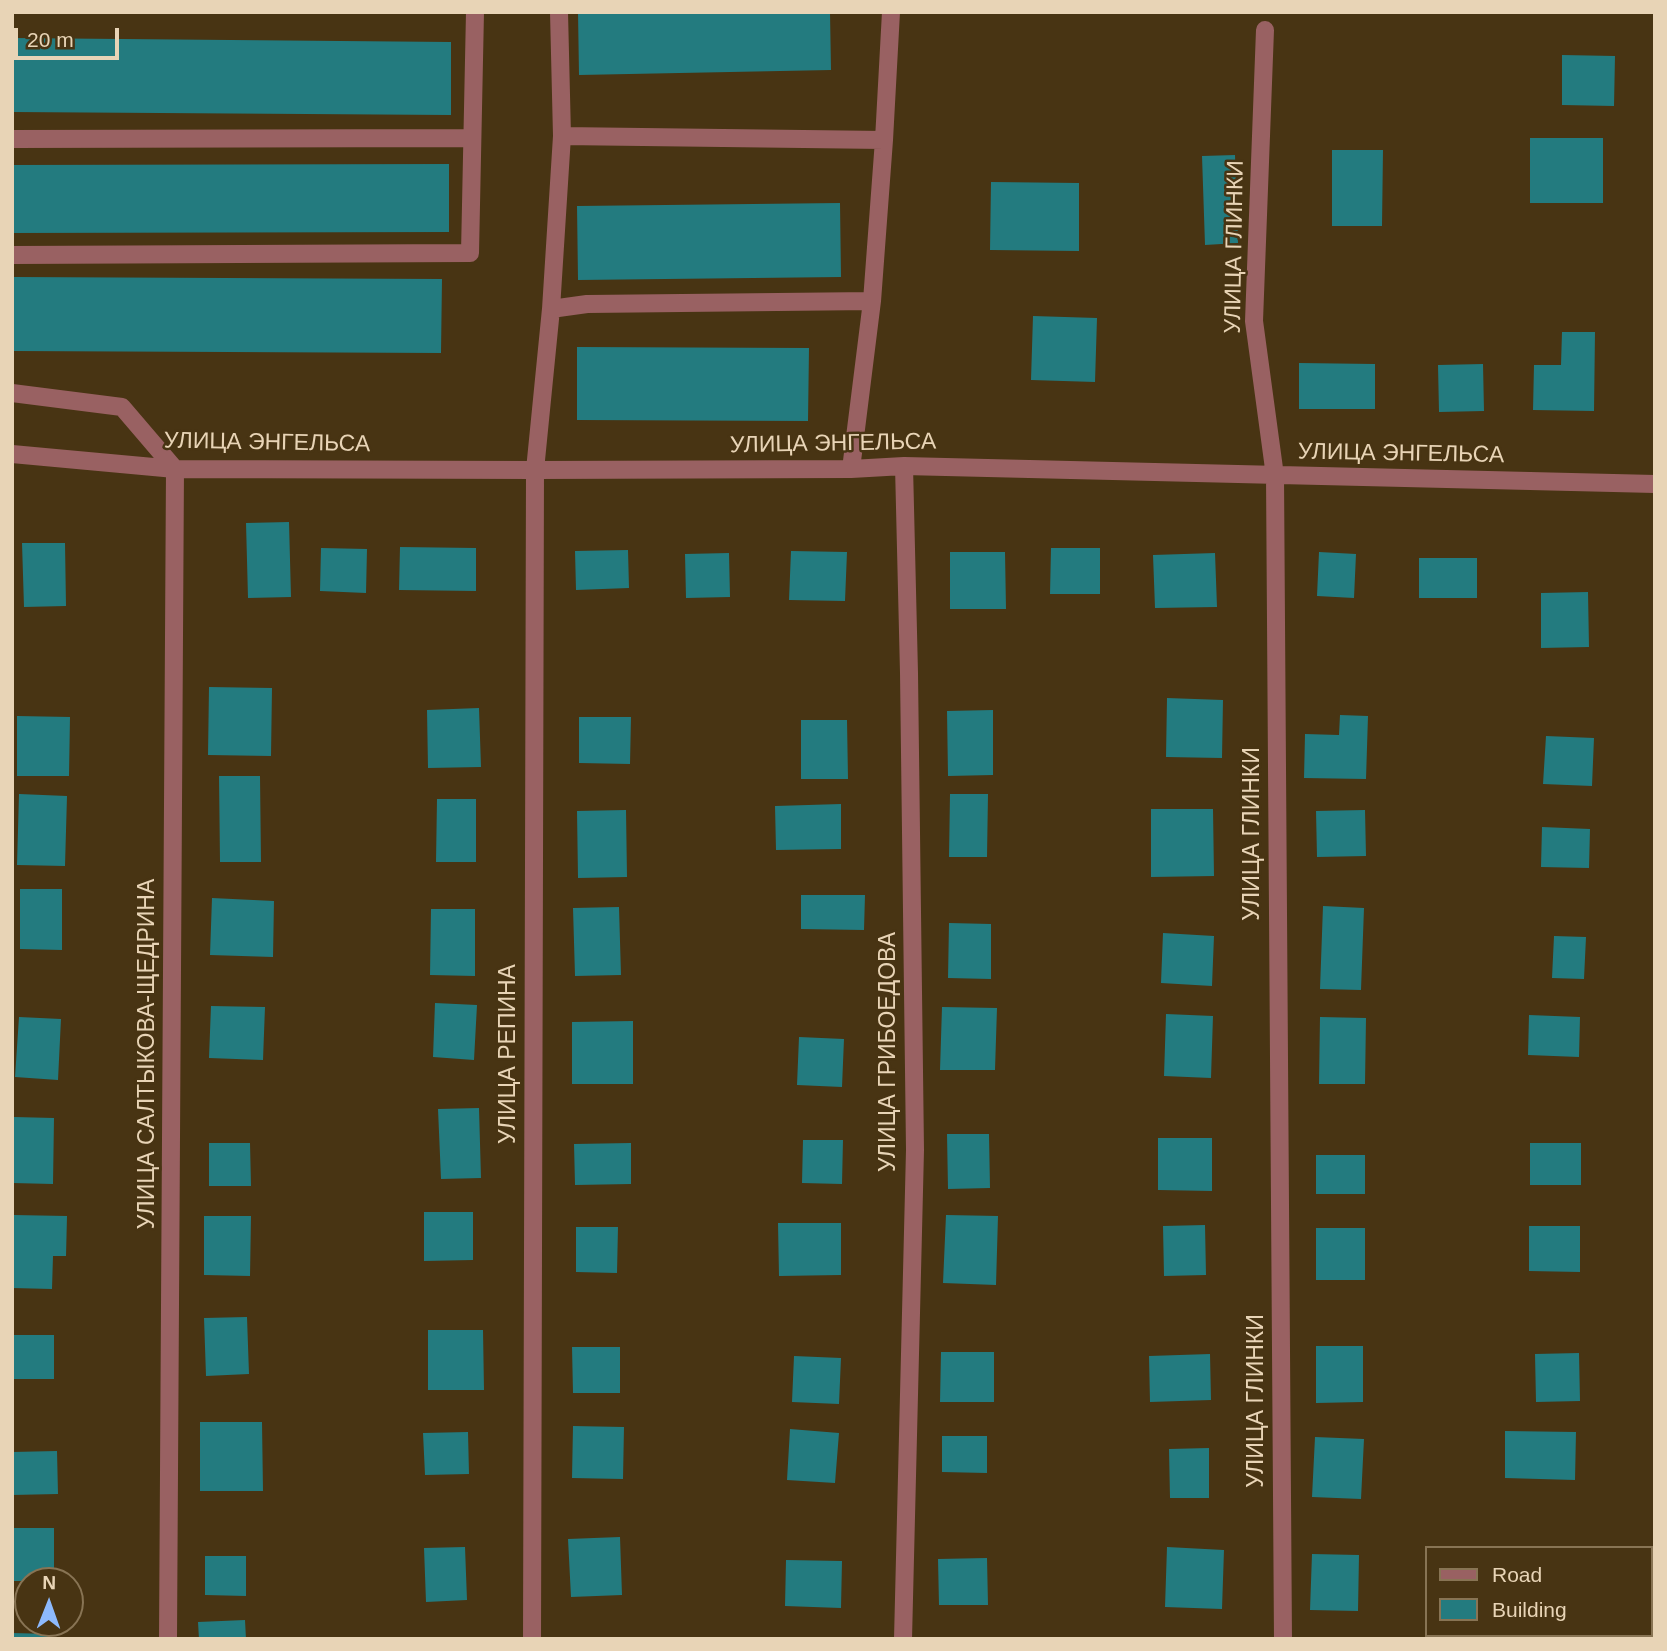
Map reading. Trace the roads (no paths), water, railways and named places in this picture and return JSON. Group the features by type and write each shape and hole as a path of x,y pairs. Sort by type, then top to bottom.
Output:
{"street":[{"path":"12,255 470,253 475,12"},
{"name":"УЛИЦА РЕПИНА","path":"532,1639 535,470 551,309 562,136 559,12"},
{"path":"851,469 872,301 891,12"},
{"name":"УЛИЦА ГЛИНКИ","path":"1265,30 1254,321 1275,476 1283,1639"},
{"path":"562,136 884,140"},
{"path":"12,139 471,138"},
{"path":"551,309 587,304 872,301"},
{"path":"12,393 122,407 176,468"},
{"name":"УЛИЦА ЭНГЕЛЬСА","path":"12,454 176,468 535,470 851,469 904,466 1655,484"},
{"name":"УЛИЦА ГРИБОЕДОВА","path":"903,1639 915,1150 904,466"},
{"name":"УЛИЦА САЛТЫКОВА-ЩЕДРИНА","path":"168,1639 176,468"}]}
